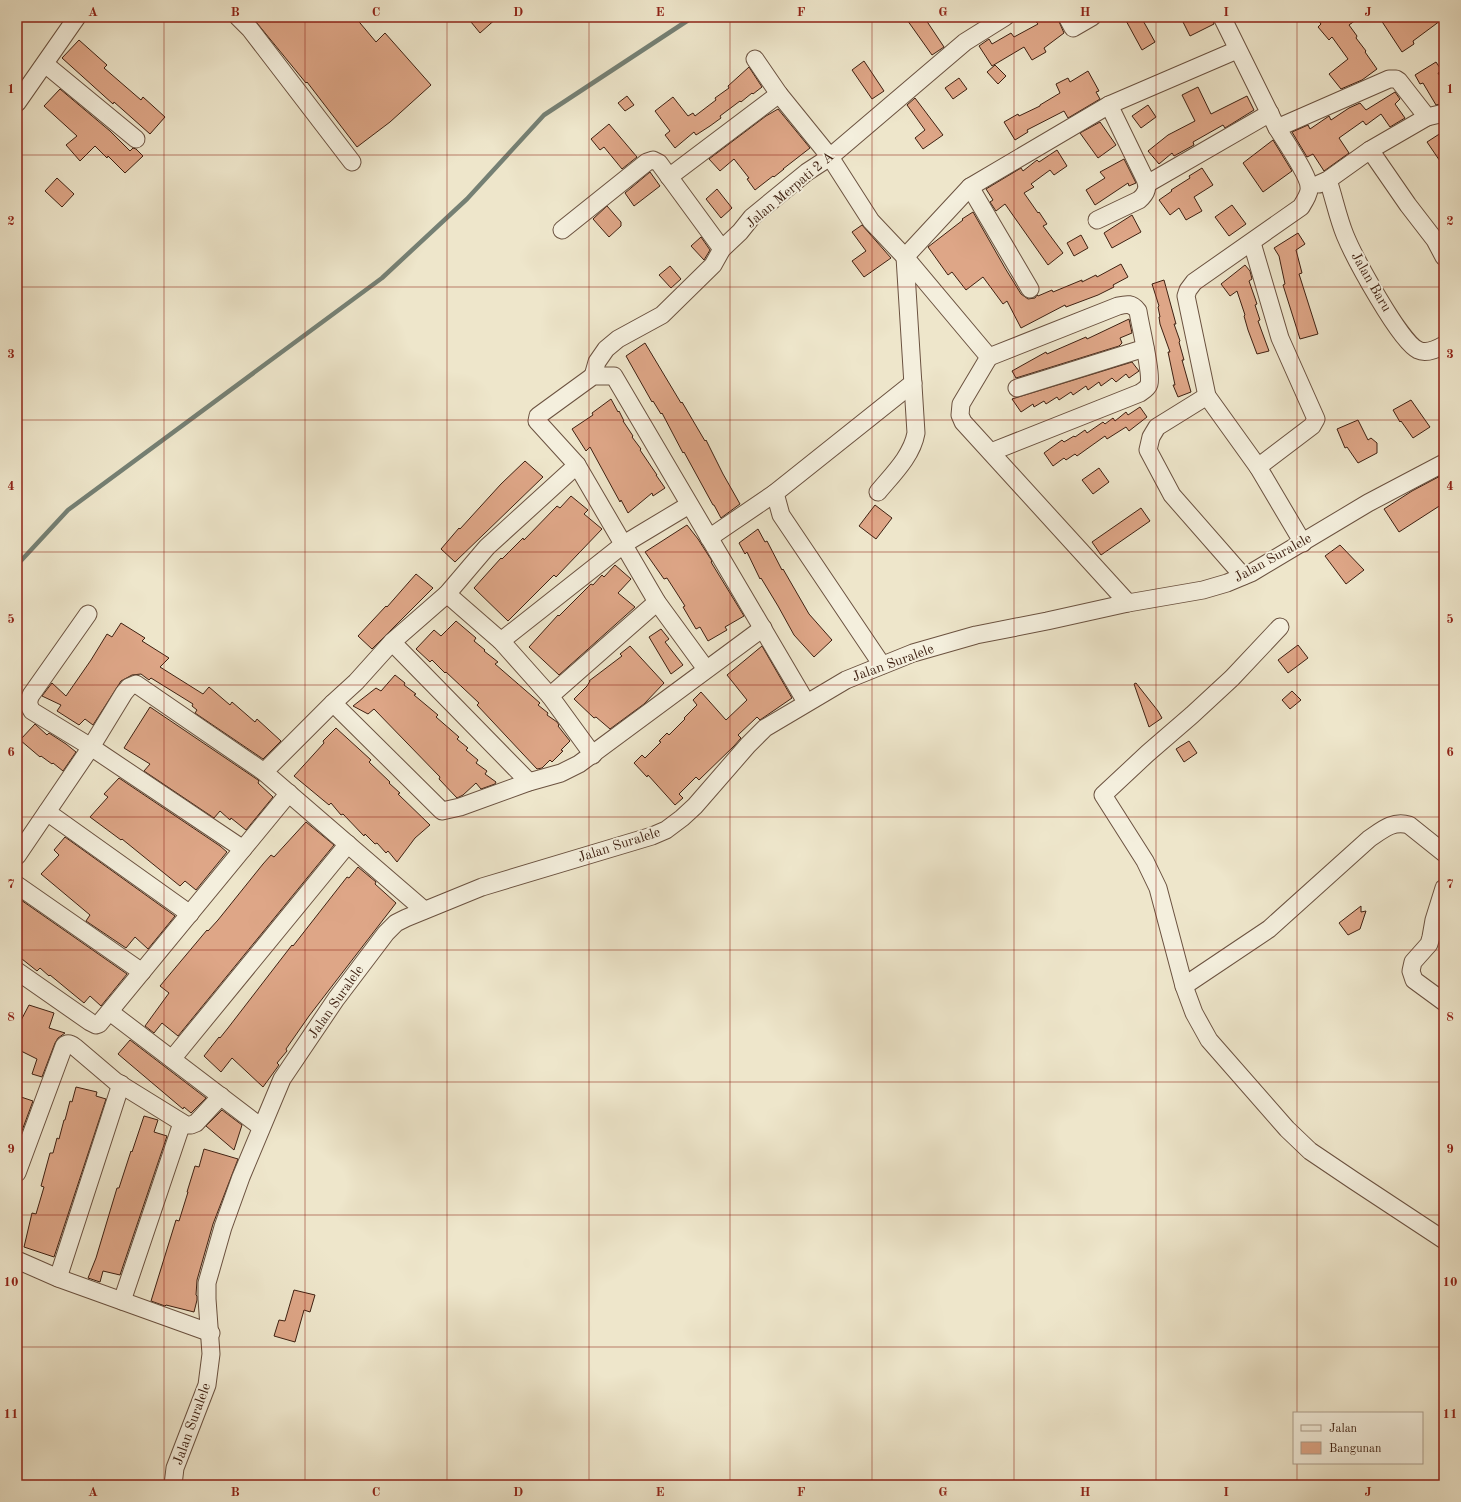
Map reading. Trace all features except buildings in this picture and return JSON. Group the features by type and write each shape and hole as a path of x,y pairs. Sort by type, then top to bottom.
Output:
{"street":[{"path":"17,103 77,17"},
{"path":"238,17 250,29 352,162"},
{"name":"Jalan Merpati 2 A","path":"593,376 597,362 606,349 618,339 662,315 713,265 722,249 740,232 752,217 807,172 830,157 965,42 1004,17"},
{"path":"1067,17 1073,28 1092,17"},
{"path":"1222,17 1237,50 1310,187"},
{"path":"878,492 910,451 915,442 916,434 905,257 970,187 1109,105 1237,50"},
{"path":"755,58 779,94 830,157 871,221 905,257 989,357"},
{"path":"45,64 136,139"},
{"path":"1147,184 1274,121 1388,79 1399,82 1427,117"},
{"path":"669,177 779,94"},
{"path":"1097,220 1139,200 1146,191 1147,184 1109,105"},
{"path":"1303,543 1258,467 1207,396 1186,296 1188,290 1200,278 1252,243 1301,207 1310,187 1328,180 1370,150 1427,117 1444,113"},
{"path":"1370,150 1408,205 1435,240 1444,257"},
{"path":"562,230 647,162 653,160 659,163 722,249"},
{"name":"Jalan Baru","path":"1328,180 1345,234 1356,261 1394,323 1409,344 1419,351 1428,352 1444,345"},
{"path":"970,187 1030,289"},
{"path":"1252,243 1280,338 1316,419 1312,426 1258,467"},
{"path":"991,452 1145,390 1149,384 1149,369 1138,311 1134,306 1129,304 1118,306 989,357 961,404 960,416 969,429 1128,603"},
{"path":"1017,388 1145,348"},
{"path":"706,669 657,602 577,465 539,425 536,418 593,376 614,376 806,702"},
{"path":"709,538 775,493 913,383"},
{"path":"1207,396 1158,427 1151,437 1148,450 1172,495 1243,576"},
{"name":"Jalan Suralele","path":"173,1485 176,1468 207,1385 212,1354 211,1333 208,1316 208,1283 223,1227 241,1177 282,1079 336,999 386,932 396,923 482,887 652,836 666,830 695,806 748,745 765,728 806,702 846,680 913,653 976,635 1128,603 1203,590 1227,583 1243,576 1303,543 1368,503 1444,463"},
{"path":"264,772 356,682 392,642 447,594 487,547 577,465"},
{"path":"775,493 781,515 882,666"},
{"path":"501,641 624,544 689,505"},
{"path":"447,594 501,641 550,696 593,755"},
{"path":"550,696 657,602"},
{"path":"88,614 31,695 29,704 32,712 90,747 242,849"},
{"path":"333,703 442,811 460,807 528,782 561,773 579,764 763,628"},
{"path":"1280,628 1232,678 1103,795 1145,861 1158,888 1184,986 1194,1013 1209,1040 1288,1129 1310,1151 1444,1240"},
{"path":"392,642 528,782"},
{"path":"17,856 90,747 124,693 136,684 264,772 424,910"},
{"path":"19,977 96,1025 102,1022 289,793"},
{"path":"47,812 190,914"},
{"path":"1184,986 1270,929 1369,839 1386,827 1402,823 1409,825 1444,853"},
{"path":"172,1059 348,844"},
{"path":"17,885 142,972"},
{"path":"1444,888 1434,920 1429,944 1413,962 1411,971 1414,980 1444,1002"},
{"path":"110,1012 262,1127"},
{"path":"17,1173 64,1046 70,1044 75,1047 121,1084 186,1125 196,1123 221,1096"},
{"path":"58,1278 121,1084"},
{"path":"122,1301 182,1123"},
{"path":"17,1260 58,1278 211,1333"}],"waterway":[{"path":"17,565 68,510 382,278 467,199 544,115 693,17"}]}
